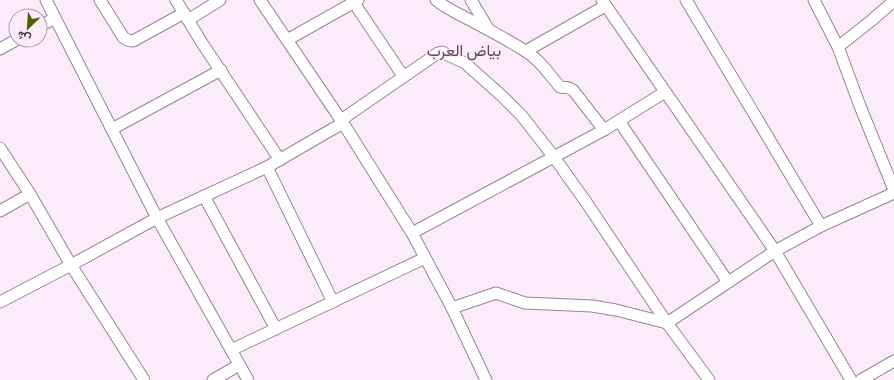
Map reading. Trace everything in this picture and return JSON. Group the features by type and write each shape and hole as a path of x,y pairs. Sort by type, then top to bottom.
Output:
{"street":[{"path":"46,0 157,218 248,380"},
{"path":"100,0 123,37 130,41 186,17 220,0"},
{"path":"176,0 280,160"},
{"path":"260,0 342,121 412,233 452,308 486,380"},
{"path":"436,0 526,51 537,60 562,88 568,87 573,90 604,130"},
{"path":"471,0 489,30"},
{"path":"686,0 821,226"},
{"path":"814,0 838,47 894,190"},
{"path":"287,40 354,1 403,76"},
{"path":"838,47 894,1"},
{"path":"526,51 603,3 775,251 851,380"},
{"path":"48,22 55,18"},
{"path":"0,302 157,218 280,160 342,121 438,52 442,52 464,63 502,96 522,116 586,202 667,323 709,380"},
{"path":"112,129 221,70"},
{"path":"412,233 604,130 665,92"},
{"path":"619,121 728,282"},
{"path":"0,148 30,194 71,265 144,380"},
{"path":"267,167 333,302"},
{"path":"452,308 496,293 525,304 592,306 616,310 667,323 775,251 821,226 894,193"},
{"path":"0,211 30,194"},
{"path":"204,196 276,329"},
{"path":"232,350 425,258"},
{"path":"861,380 894,361"},
{"path":"213,380 239,365"}],"district":[{"name":"بياض العرب","path":"464,50"}]}
